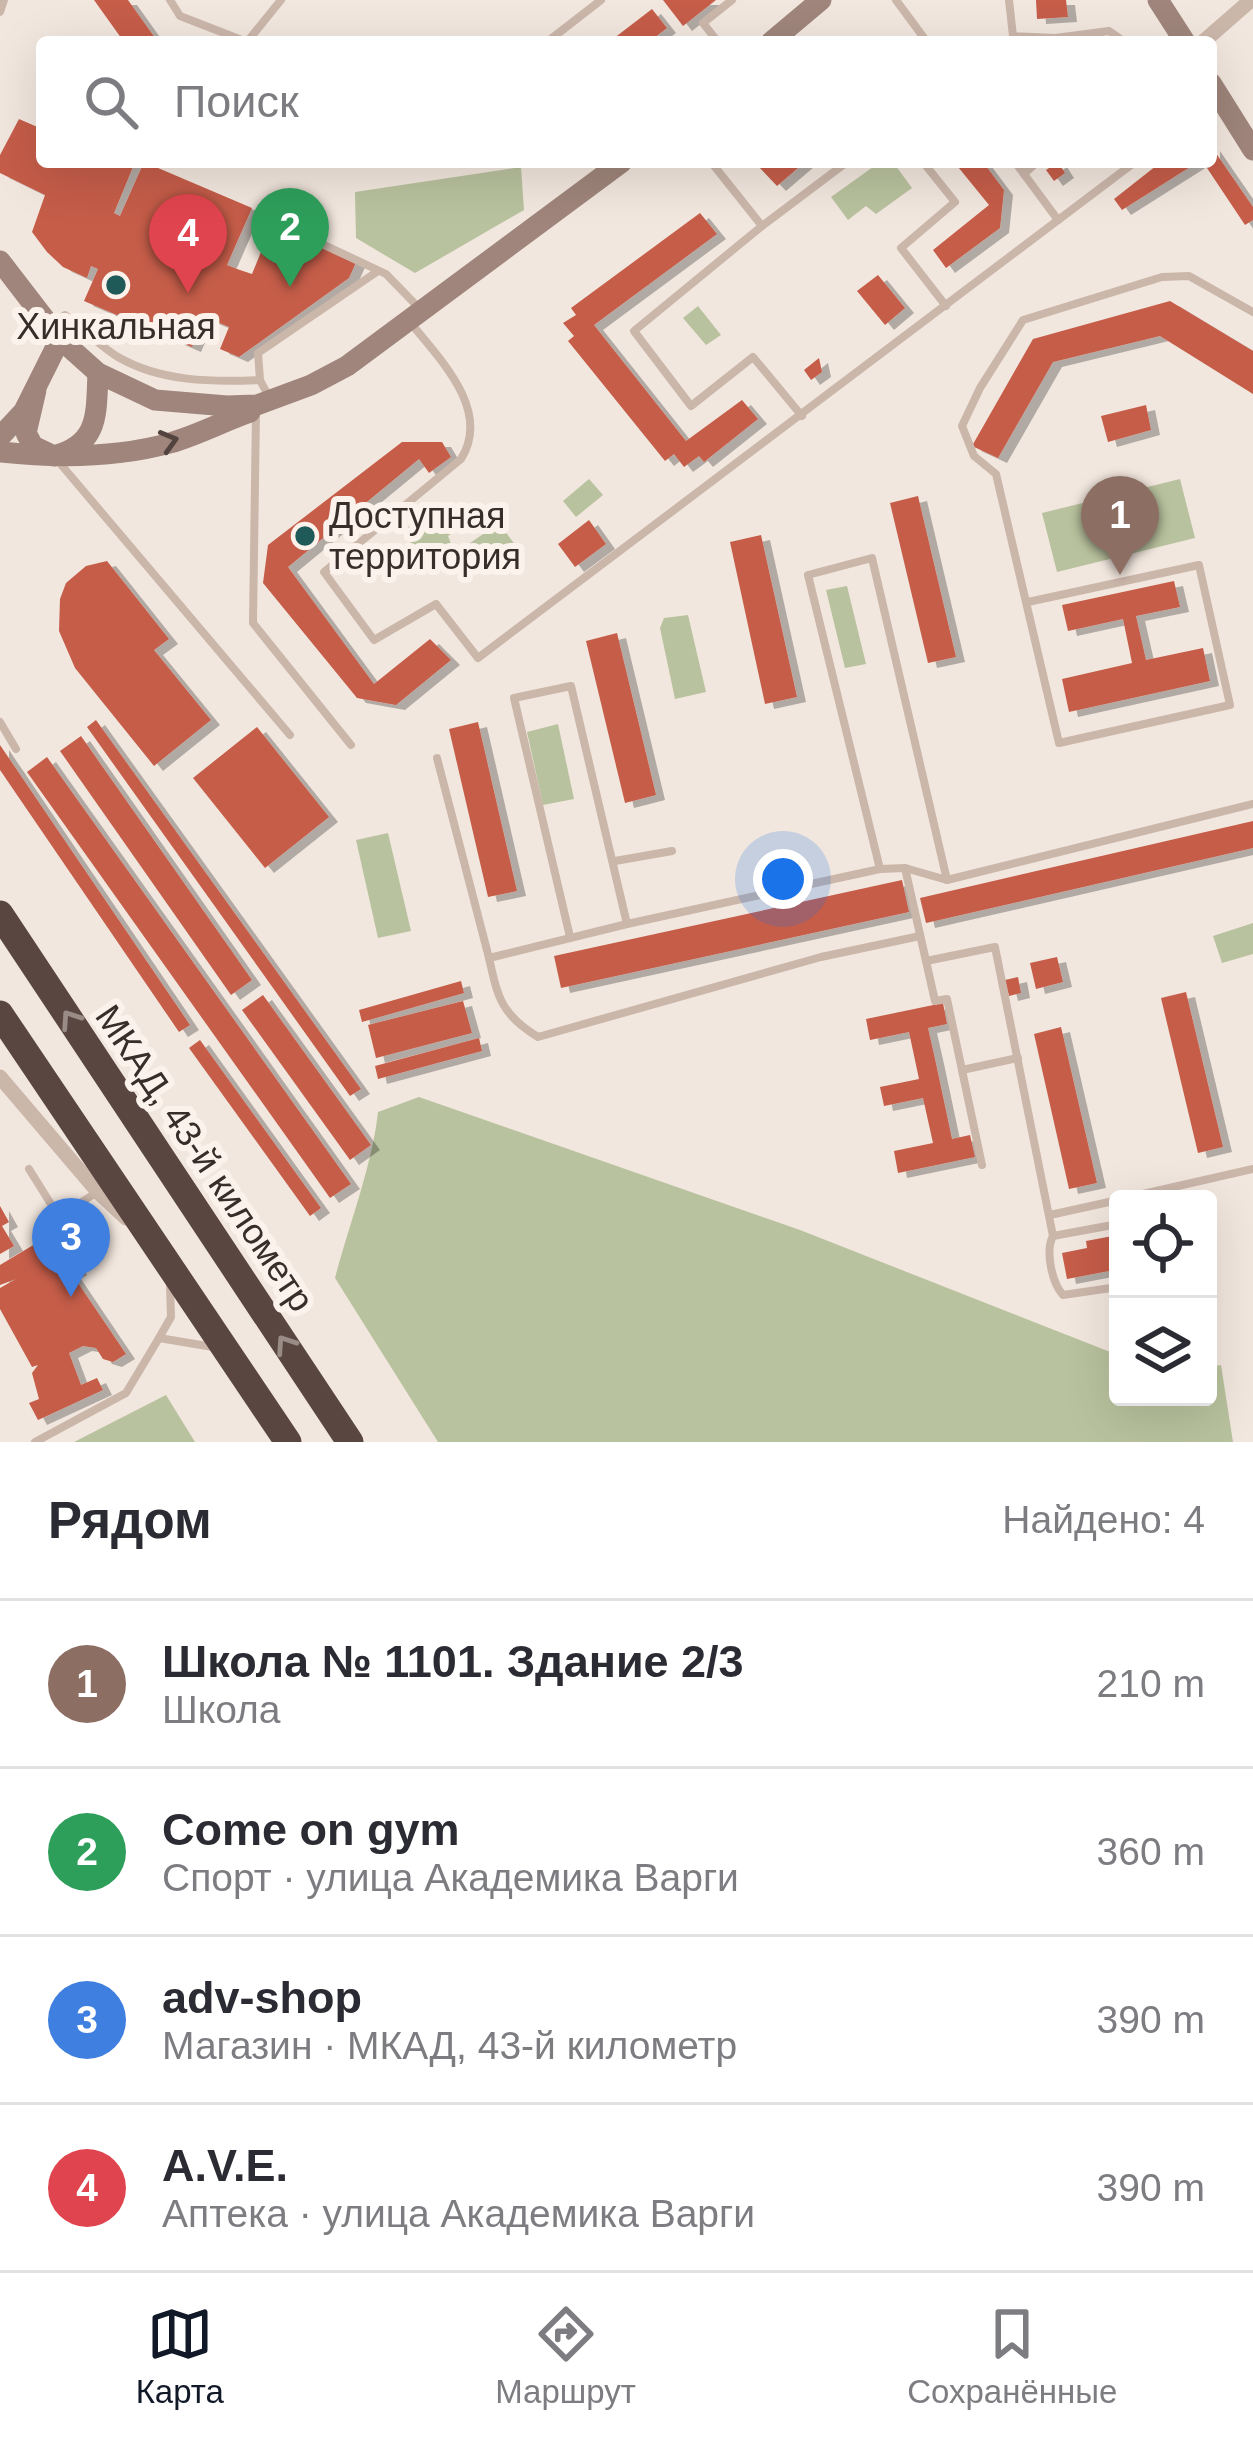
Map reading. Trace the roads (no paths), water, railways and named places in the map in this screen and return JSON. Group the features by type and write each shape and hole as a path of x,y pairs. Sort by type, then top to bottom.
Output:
{"highway":[{"name":"МКАД, 43-й километр","path":"0,914 350,1442"},
{"path":"0,1014 288,1442"}],"street":[{"path":"778,36 821,0"},
{"path":"1158,0 1181,36"},
{"path":"1210,36 1251,0"},
{"path":"1217,98 1253,150"},
{"path":"0,452 54,456 129,451 173,442 272,402 347,366 614,168"},
{"path":"0,261 54,334 98,373 155,400 226,406 272,402"},
{"path":"54,334 26,433 33,446 54,456"},
{"path":"54,456 84,442 91,430 98,373"},
{"path":"0,437 36,390"},
{"path":"0,1077 98,1192 164,1257"}],"lane":[{"path":"0,12 4,0"},
{"path":"170,0 180,16 232,36"},
{"path":"252,36 281,0"},
{"path":"555,36 601,0"},
{"path":"713,36 703,23 732,0"},
{"path":"896,0 923,36"},
{"path":"1009,0 1013,36"},
{"path":"1079,36 1109,31 1116,36"},
{"path":"717,168 762,226"},
{"path":"802,416 754,357 691,406 634,332 839,168"},
{"path":"928,168 956,202 901,248 946,305"},
{"path":"1020,168 1058,220"},
{"path":"1024,174 1030,168"},
{"path":"273,221 378,271 405,291 469,408 471,442 461,459 324,572 374,640 436,604 478,658 1127,168"},
{"path":"350,745 253,623 272,402 260,380 258,353 378,271"},
{"path":"1028,602 1199,565 1230,705 1060,742 996,474 974,456 962,426 980,388 1024,320 1162,277 1189,276 1253,312"},
{"path":"54,334 65,315 119,357 156,372 207,382 260,380"},
{"path":"54,456 290,735"},
{"path":"880,869 808,575 872,558 947,880"},
{"path":"570,937 514,698 571,686 628,923"},
{"path":"0,722 16,749"},
{"path":"437,758 499,1001 517,1024 538,1037 821,957 920,936"},
{"path":"489,958 880,869 904,868 947,880 1253,804"},
{"path":"615,861 672,851"},
{"path":"904,868 935,1001 946,999 982,1165"},
{"path":"926,961 995,947 1051,1215 1049,1248 1056,1284 1063,1294 1109,1288"},
{"path":"962,1070 1018,1058"},
{"path":"1174,1190 1253,1168"},
{"path":"29,1169 59,1217 98,1192"},
{"path":"1051,1215 1109,1201"},
{"path":"1053,1236 1109,1226"},
{"path":"35,1442 126,1394 170,1317 164,1257"},
{"path":"159,1338 228,1351"}],"place":[{"name":"Хинкальная","path":"116,285"},
{"name":"Come on gym","path":"290,287"},
{"name":"A.V.E.","path":"188,293"},
{"name":"Доступная территория","path":"305,536"},
{"name":"Школа № 1101. Здание 2/3","path":"1120,575"},
{"name":"adv-shop","path":"71,1297"}]}
